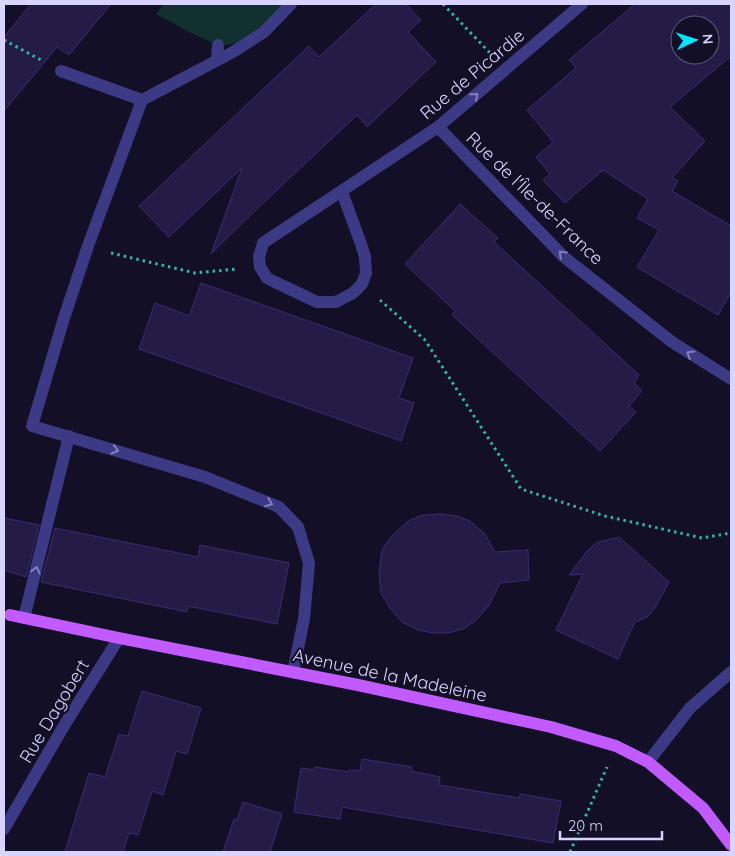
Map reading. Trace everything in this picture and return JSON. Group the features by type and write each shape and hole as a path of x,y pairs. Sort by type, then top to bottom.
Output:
{"main road":[{"name":"Avenue de la Madeleine","path":"7,614 551,727 616,746 648,762 703,808 731,845"}],"street":[{"path":"291,4 264,32 232,52 142,100 88,246 59,332 32,426 205,477 279,507 298,527 309,563 304,619 293,672"},
{"name":"Rue de Picardie","path":"260,267 259,257 263,243 438,128 582,4"},
{"path":"216,60 218,45"},
{"path":"61,71 142,100"},
{"name":"Rue de l'Île-de-France","path":"438,128 564,257 672,342 731,379"},
{"path":"260,267 267,278 318,302 336,302 353,293 362,284 366,273 365,257 342,192"},
{"path":"24,618 69,436"},
{"name":"Rue Dagobert","path":"4,829 65,724 119,638"},
{"path":"648,762 690,708 731,672"}],"path":[{"path":"443,4 488,52 507,68"},
{"path":"4,40 61,71"},
{"path":"88,246 195,273 260,267"},
{"path":"362,284 425,340 521,489 605,516 702,538 731,532"},
{"path":"570,852 616,746"}],"green space":[{"path":"164,4 285,4 259,31 236,43 222,46 189,32 156,14"}],"building":[{"path":"31,4 111,4 69,55 57,47 4,111 4,37"},
{"path":"376,4 406,4 421,20 408,32 436,62 367,127 357,115 211,254 242,168 169,237 139,206 309,46 319,57"},
{"path":"635,4 731,4 731,56 670,107 705,141 672,178 678,181 672,191 731,226 731,292 718,315 637,267 659,230 637,218 648,199 603,170 565,203 543,180 550,174 536,157 553,142 527,110 576,68 569,60"},
{"path":"460,204 498,238 494,242 639,375 634,382 642,391 629,406 636,412 600,451 452,315 455,311 405,264"},
{"path":"201,283 413,358 399,398 414,403 401,441 139,349 155,303 189,316"},
{"path":"441,514 457,516 470,521 485,534 495,552 528,550 529,580 500,583 488,607 475,621 463,629 448,633 433,633 418,630 402,622 390,608 381,593 379,574 382,549 391,537 408,521 423,515"},
{"path":"4,518 39,525 26,577 4,570"},
{"path":"55,528 198,557 200,545 289,563 277,624 188,606 187,612 41,582"},
{"path":"619,537 669,582 655,608 647,617 635,622 618,659 556,630 583,574 569,575 588,550 598,542"},
{"path":"142,691 201,708 187,754 176,751 163,795 152,791 138,835 129,833 123,852 65,852 89,773 105,777 119,734 128,736"},
{"path":"362,759 412,767 411,771 440,777 439,785 519,798 520,794 561,801 553,843 342,807 340,819 294,812 301,768 315,770 315,767 349,772 349,770 360,771"},
{"path":"243,802 282,814 270,852 223,852 234,819 237,820"}]}
